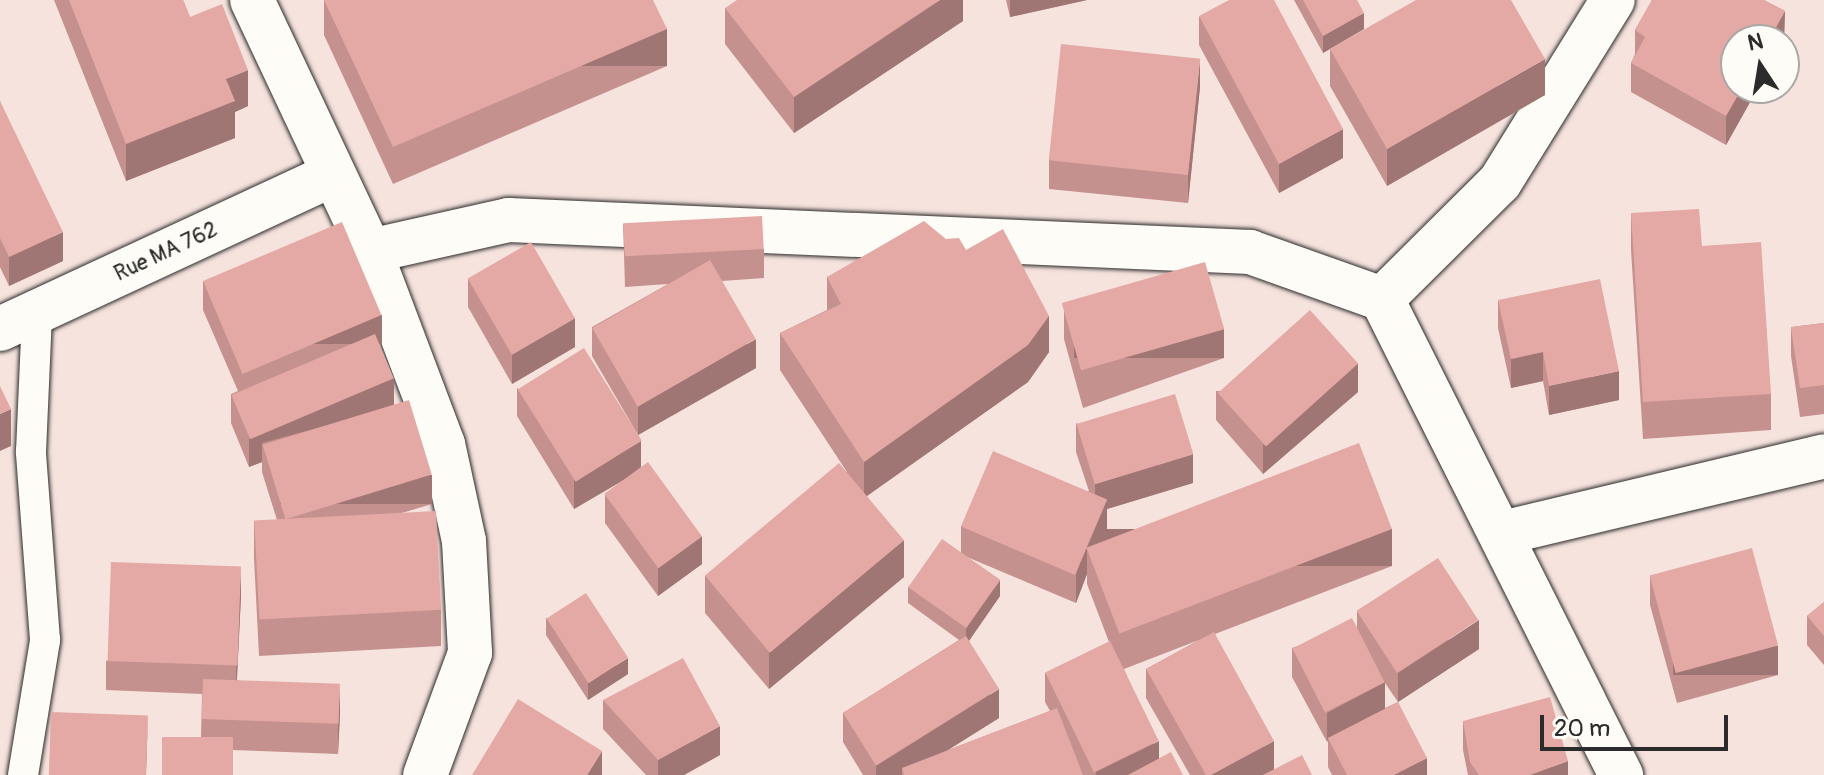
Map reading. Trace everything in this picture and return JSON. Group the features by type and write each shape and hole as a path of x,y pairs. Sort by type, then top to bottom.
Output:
{"street":[{"path":"252,0 370,251 443,444 464,541 470,653 425,775"},
{"path":"1382,299 1500,182 1613,0"},
{"name":"Rue MA 762","path":"18,321 332,175"},
{"path":"370,251 509,220 1250,252 1382,299 1621,775"},
{"path":"1502,533 1824,456"}],"lane":[{"path":"18,321 45,640 23,775"}],"building":[{"path":"69,0 183,0 190,17 222,4 248,70 226,79 235,101 126,144"},
{"path":"324,0 653,0 667,29 393,147"},
{"path":"737,0 940,0 794,97 725,8"},
{"path":"1229,0 1274,0 1343,129 1279,164 1199,16"},
{"path":"1303,0 1357,0 1364,13 1323,36"},
{"path":"1416,0 1511,0 1545,59 1387,149 1330,49"},
{"path":"1652,0 1764,0 1785,11 1778,24 1720,24 1720,104 1733,104 1726,116 1631,63 1645,37 1635,30"},
{"path":"1061,44 1200,59 1188,175 1049,160"},
{"path":"0,101 63,232 9,257 0,238"},
{"path":"1699,209 1702,246 1761,242 1771,394 1643,402 1631,213"},
{"path":"762,216 764,249 625,256 623,223"},
{"path":"924,221 946,239 959,238 966,250 1003,229 1049,316 1028,345 864,462 780,333 841,304 827,277"},
{"path":"342,222 381,315 242,374 203,281"},
{"path":"531,242 575,318 512,355 468,278"},
{"path":"710,260 756,339 638,407 592,328"},
{"path":"1205,262 1224,329 1081,370 1062,303"},
{"path":"1600,279 1619,371 1549,386 1543,352 1511,359 1498,300"},
{"path":"1310,310 1358,364 1266,446 1218,393"},
{"path":"1824,323 1824,385 1800,388 1791,327"},
{"path":"375,334 394,378 250,439 231,395"},
{"path":"584,348 642,440 576,482 518,389"},
{"path":"0,386 11,409 0,414"},
{"path":"1175,394 1193,454 1095,484 1077,424"},
{"path":"409,400 432,475 285,519 263,445"},
{"path":"1359,443 1392,529 1119,634 1086,548"},
{"path":"993,451 1107,499 1075,575 961,526"},
{"path":"648,462 702,536 658,568 604,494"},
{"path":"839,463 904,540 770,653 705,575"},
{"path":"436,511 441,610 259,619 254,521"},
{"path":"942,539 1000,580 966,628 908,587"},
{"path":"1752,548 1778,646 1676,673 1650,575"},
{"path":"1438,558 1478,620 1397,673 1357,611"},
{"path":"111,562 241,567 237,665 108,661"},
{"path":"586,593 628,658 589,683 547,619"},
{"path":"1824,602 1824,636 1807,616"},
{"path":"1352,618 1385,682 1325,713 1292,648"},
{"path":"1214,632 1274,741 1206,775 1146,669"},
{"path":"966,636 999,689 876,765 843,713"},
{"path":"1110,641 1159,741 1094,772 1045,673"},
{"path":"683,658 720,726 658,760 603,700"},
{"path":"203,679 340,684 339,724 202,719"},
{"path":"1550,697 1568,761 1530,775 1479,775 1470,762 1463,721"},
{"path":"518,699 602,751 587,775 472,775"},
{"path":"1398,702 1427,758 1394,775 1347,775 1328,738"},
{"path":"1057,708 1083,775 904,775 902,768"},
{"path":"51,712 148,715 146,775 49,775"},
{"path":"162,737 233,737 233,775 162,775"},
{"path":"1171,752 1183,775 1128,775"},
{"path":"1302,755 1312,775 1263,775"}]}
